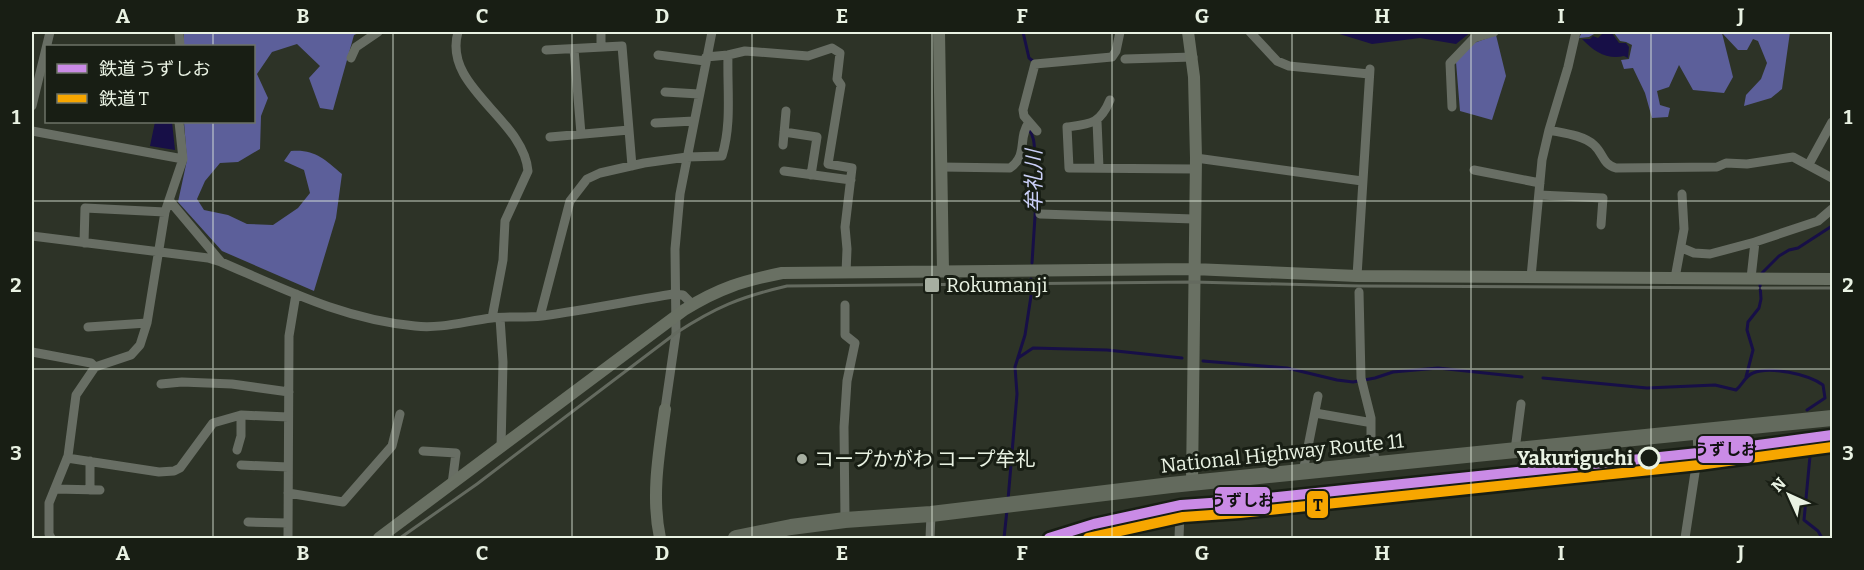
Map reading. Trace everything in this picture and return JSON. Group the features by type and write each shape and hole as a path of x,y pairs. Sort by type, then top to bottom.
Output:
{"highway":[{"name":"National Highway Route 11","path":"736,538 791,527 845,520 931,514 1192,483 1833,418"}],"street":[{"path":"351,58 356,47 378,32"},
{"path":"458,32 455,50 468,80 514,135 526,154 528,163 528,171 505,221 496,318 503,362 501,448"},
{"path":"601,32 602,47"},
{"path":"660,538 655,517 656,491 676,333 675,249 680,194 712,32"},
{"path":"939,32 942,272"},
{"path":"1037,131 1024,116 1023,110 1035,64 1112,57 1116,51 1120,32"},
{"path":"1188,32 1193,57 1195,164 1192,483"},
{"path":"1250,32 1277,61 1289,66 1370,72 1357,276"},
{"path":"1452,107 1450,63 1473,38 1494,32"},
{"path":"1531,277 1540,183 1549,130 1568,68 1576,32"},
{"path":"32,106 36,72 45,46"},
{"path":"546,50 622,46 632,166"},
{"path":"658,55 706,59 745,51 808,56 832,48 840,53 837,79 841,85 828,164 852,168 845,227 846,273"},
{"path":"574,49 581,135"},
{"path":"540,316 570,201 587,179 600,173 632,166 687,157 722,156 729,105 728,56"},
{"path":"1125,59 1193,57"},
{"path":"665,92 699,94"},
{"path":"1110,100 1097,121 1067,127 1069,168 1195,164 1362,181"},
{"path":"783,145 786,111"},
{"path":"655,123 694,121"},
{"path":"1097,121 1099,168"},
{"path":"941,167 1010,168 1018,162 1022,155 1024,129 1029,122"},
{"path":"1809,164 1833,122"},
{"path":"51,538 49,503 67,458 76,395 95,367 131,355 140,345 147,323 165,212 183,159 179,123"},
{"path":"550,137 629,130"},
{"path":"1549,130 1579,137 1592,143 1607,166 1616,168 1717,167 1726,163 1747,164 1793,157 1833,178"},
{"path":"32,131 183,159"},
{"path":"784,132 816,137 811,175"},
{"path":"1474,170 1540,183"},
{"path":"784,171 851,180"},
{"path":"1675,278 1684,229 1682,194"},
{"path":"1539,195 1603,198 1601,225"},
{"path":"169,200 221,262"},
{"path":"84,243 86,208 165,212"},
{"path":"1682,248 1694,253 1710,254 1818,221 1833,209"},
{"path":"1040,214 1194,219"},
{"path":"32,236 208,258 333,310 415,326 445,326 496,318 540,316 676,294 683,295 693,304"},
{"path":"1751,278 1755,242"},
{"path":"379,538 693,304 726,287 782,273 1193,269 1357,276 1833,279"},
{"path":"1359,292 1361,382 1371,418 1371,438 1376,465"},
{"path":"288,538 289,336 296,294"},
{"path":"845,305 846,335 855,343 847,381 845,416 845,520"},
{"path":"88,327 147,323"},
{"path":"32,352 91,363 95,367"},
{"path":"161,384 182,382 232,384 288,392"},
{"path":"1303,472 1318,396"},
{"path":"1515,450 1521,404"},
{"path":"1315,413 1367,422"},
{"path":"288,493 343,502 392,446 400,414"},
{"path":"67,458 159,472 174,471 180,468 213,423 241,415 288,417"},
{"path":"237,450 241,436 241,415"},
{"path":"1685,538 1698,453 1697,432"},
{"path":"423,451 456,453 452,484"},
{"path":"90,461 90,490"},
{"path":"241,465 288,467"},
{"path":"55,489 100,490"},
{"path":"1179,538 1180,513"},
{"path":"930,538 931,514"},
{"path":"248,522 288,523"}],"shaded area":[{"path":"184,32 361,32 354,35 333,110 320,108 309,78 320,66 297,44 272,52 257,74 268,98 261,116 260,149 238,162 220,163 205,181 197,199 204,210 228,215 247,224 273,225 298,208 310,193 304,170 284,161 291,151 313,153 330,164 342,174 336,218 314,291 222,251 178,202 187,160 184,123 255,123 255,45 184,45"},
{"path":"1333,32 1471,32 1456,44 1420,38 1372,44"},
{"path":"1582,32 1790,32 1782,89 1771,98 1744,106 1746,95 1761,79 1767,63 1758,41 1753,39 1747,50 1738,50 1722,33 1733,77 1724,93 1693,90 1679,65 1669,87 1657,91 1660,105 1670,108 1668,117 1652,118 1645,93 1633,68 1624,69 1621,60 1629,59 1632,45 1620,41 1614,33 1594,34 1579,38"},
{"path":"1603,33 1612,33 1619,43 1626,43 1629,47 1628,58 1602,54 1582,39 1590,39 1593,36 1598,38"},
{"path":"1496,35 1506,76 1492,120 1460,111 1456,62 1474,43"},
{"path":"155,123 172,123 175,150 150,146"}],"waterway":[{"path":"1023,32 1029,58 1033,61"},
{"name":"牟礼川","path":"1028,128 1033,138 1038,170 1032,263"},
{"path":"1762,273 1779,256 1798,248 1832,226"},
{"name":"牟礼川","path":"1008,500 1017,394 1015,367 1025,335 1031,296 1031,279"},
{"path":"1746,377 1753,350 1747,330 1748,322 1759,308 1760,284"},
{"path":"1018,358 1033,348 1107,350 1182,358"},
{"path":"1203,361 1287,368 1353,382 1393,372 1438,368 1522,377"},
{"path":"1543,378 1647,388 1715,385 1736,390 1753,373 1769,370 1789,372 1823,385 1825,398 1807,410"},
{"path":"1803,449 1810,456 1804,520 1818,531 1822,538"},
{"name":"牟礼川","path":"1004,538 1007,510"}],"railway":[{"path":"400,538 477,484 676,333 729,304 755,294 787,286 1193,282 1359,286 1758,288"},
{"path":"1762,288 1832,288"}],"rail line":[{"name":"うずしお","path":"1049,538 1094,524 1181,505 1239,501 1698,453 1832,435"},
{"name":"T","path":"1088,538 1183,517 1699,465 1832,447"}],"place":[{"name":"Rokumanji","path":"932,285"},
{"name":"Yakuriguchi","path":"1649,458"},
{"name":"コープかがわ コープ牟礼","path":"802,459"}]}
